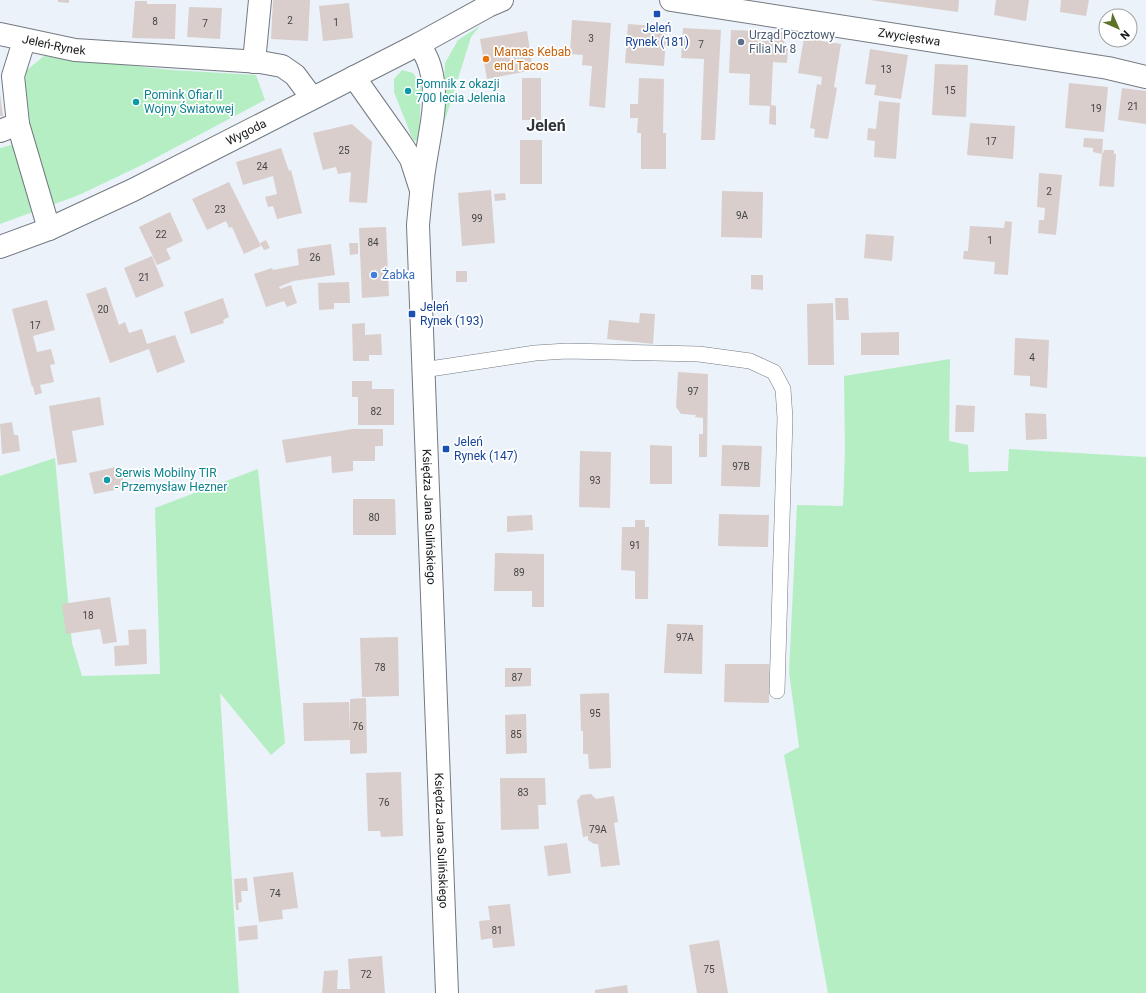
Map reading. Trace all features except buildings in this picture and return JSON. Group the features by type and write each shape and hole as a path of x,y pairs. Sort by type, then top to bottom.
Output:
{"street":[{"path":"254,62 260,0"},
{"name":"Zwycięstwa","path":"671,0 1100,66 1146,77"},
{"name":"Wygoda","path":"0,247 49,229 133,190 419,44 493,2"},
{"path":"0,34 24,41"},
{"name":"Jeleń-Rynek","path":"49,229 9,127 13,76 24,41 75,50 254,62 282,66 294,75 312,98"},
{"name":"Księdza Jana Sulińskiego","path":"419,44 426,56 433,75 433,98 421,188 418,225 447,993"},
{"path":"354,77 411,159 421,188"}],"lane":[{"path":"423,370 535,353 567,352 699,354 750,361 774,372 783,389 785,418 777,691"}],"green space":[{"path":"480,26 471,37 441,133 445,63 458,40"},
{"path":"44,56 171,70 256,75 265,100 144,164 79,195 0,224 0,148 33,139 24,85 27,70"},
{"path":"402,70 413,73 421,85 419,138 416,141 413,140 394,92 394,79"},
{"path":"950,359 949,441 968,445 969,472 1008,471 1009,449 1146,457 1146,993 828,993 784,755 799,747 789,672 797,505 843,506 845,451 844,376"},
{"path":"55,458 72,643 82,676 160,674 155,508 258,469 285,743 271,755 220,693 239,993 0,993 0,476"}],"place":[{"name":"Jeleń Rynek (181)","path":"657,14"},
{"name":"Urząd Pocztowy Filia Nr 8","path":"741,42"},
{"name":"Mamas Kebab end Tacos","path":"486,59"},
{"name":"Pomnik z okazji 700 lecia Jelenia","path":"408,91"},
{"name":"Pomink Ofiar II Wojny Światowej","path":"136,102"},
{"name":"Żabka","path":"374,275"},
{"name":"Jeleń Rynek (193)","path":"412,314"},
{"name":"Jeleń Rynek (147)","path":"446,449"},
{"name":"Serwis Mobilny TIR - Przemysław Hezner","path":"107,480"}],"district":[{"name":"Jeleń","path":"546,125"}]}
